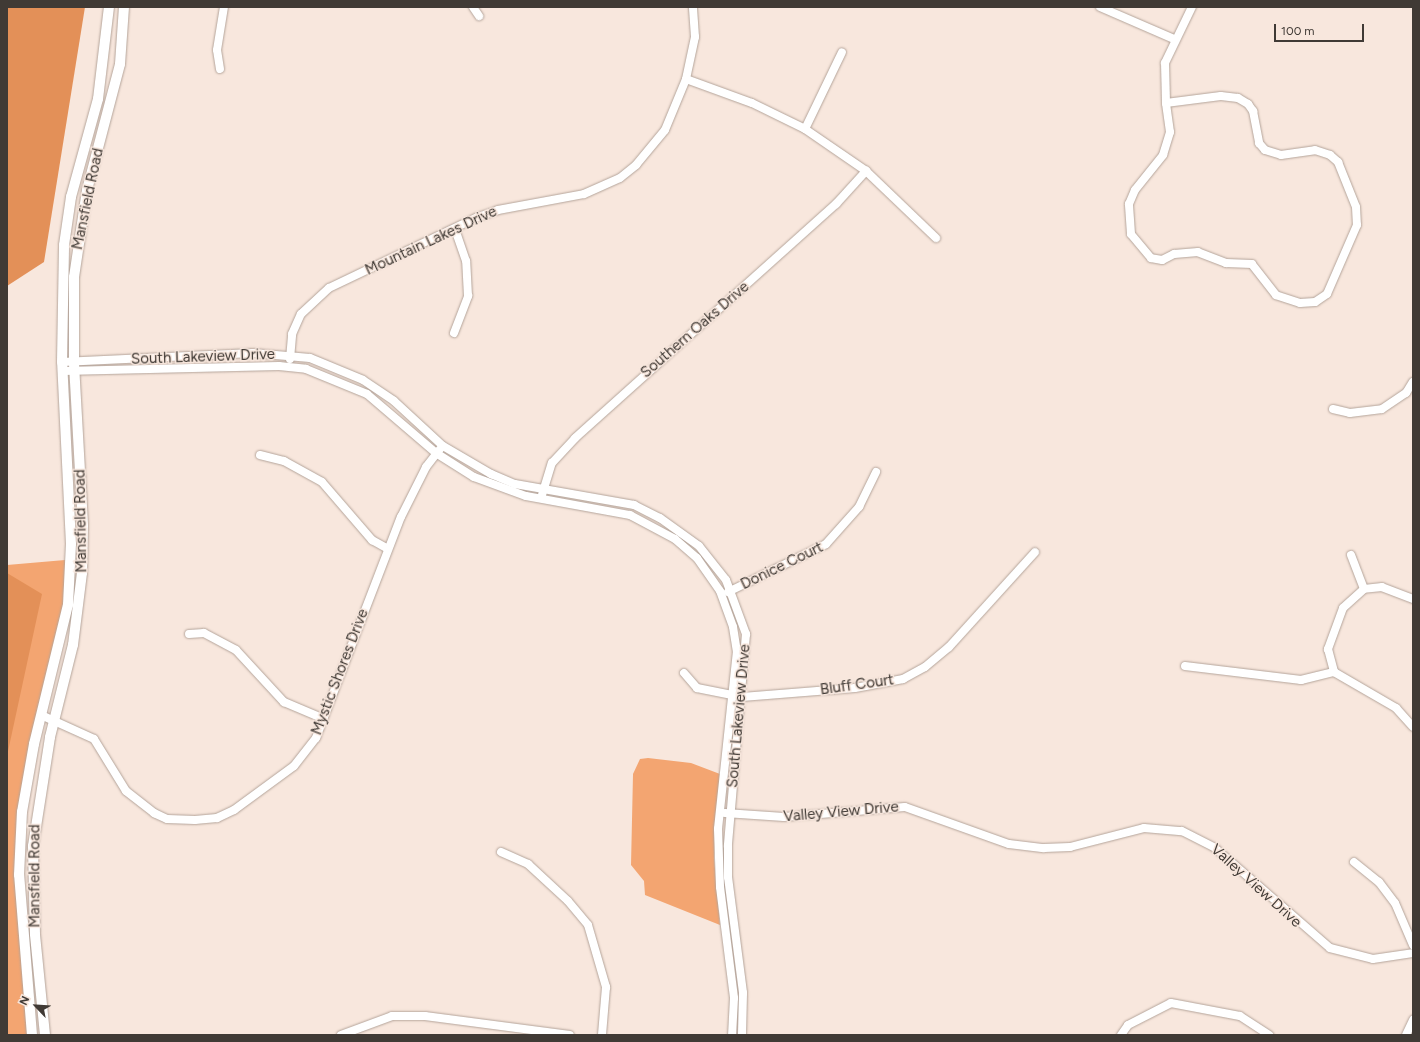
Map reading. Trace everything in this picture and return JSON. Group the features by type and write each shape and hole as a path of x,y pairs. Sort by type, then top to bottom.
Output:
{"main road":[{"name":"Mansfield Road","path":"32,1035 20,852 22,812 42,715 68,605 71,544 63,367 66,229 98,99 109,7"},
{"name":"Mansfield Road","path":"45,1035 35,927 33,846 36,812 54,719 73,645 82,573 83,525 74,372 77,242 120,64 124,7"}],"street":[{"path":"220,69 217,50 224,7"},
{"path":"473,7 480,16"},
{"name":"Mountain Lakes Drive","path":"291,366 290,355 292,334 301,314 320,294 498,210 584,194 620,178 652,150 665,130 686,79 695,37 693,7"},
{"path":"1100,7 1174,39"},
{"path":"1166,103 1222,96 1238,98 1253,111 1259,143 1265,150 1281,154 1315,150 1330,155 1338,162 1356,207 1357,225 1327,294 1315,302 1287,301 1276,295 1252,264 1226,263 1198,252 1174,254 1162,260 1150,257 1139,247 1131,234 1129,204 1135,190 1163,154 1170,132 1166,103 1163,74 1174,39 1192,7"},
{"path":"805,129 842,52"},
{"path":"686,79 752,103 805,129 866,171 936,238"},
{"name":"Southern Oaks Drive","path":"542,499 542,490 552,464 575,438 836,204 866,171"},
{"path":"454,333 468,296 466,261 455,229"},
{"name":"South Lakeview Drive","path":"63,367 74,362 253,353 290,355 327,364 363,380 394,401 443,446 491,474 542,490 621,502 660,518 699,546 732,590 746,634 742,697 729,814 728,877 743,993 742,1035"},
{"name":"South Lakeview Drive","path":"63,367 74,372 291,366 330,377 367,394 436,453 492,485 542,499 610,509 643,520 675,539 697,558 721,595 737,651 720,813 720,887 734,998 732,1035"},
{"path":"1333,409 1350,413 1382,410 1406,393 1413,382"},
{"name":"Mystic Shores Drive","path":"42,715 54,719 94,739 126,791 140,804 167,818 195,820 217,818 234,810 274,783 305,753 324,719 388,549 416,485 436,453 443,446"},
{"path":"260,455 290,464 322,482 354,521 372,540 388,549"},
{"name":"Donice Court","path":"721,595 826,544 859,507 876,472"},
{"name":"Bluff Court","path":"684,673 697,688 742,697 855,688 892,682 916,672 949,647 1035,552"},
{"path":"1351,555 1364,589"},
{"path":"1413,599 1382,587 1364,589 1344,608 1329,640 1329,661 1334,672 1396,708 1413,727"},
{"path":"189,634 204,633 236,650 284,702 324,719"},
{"path":"1184,666 1301,680 1334,672"},
{"name":"Valley View Drive","path":"720,813 784,817 905,807 1009,844 1044,848 1070,847 1144,828 1182,831 1215,848 1330,948 1373,959 1413,953"},
{"path":"501,852 528,864 568,901 588,925 606,987 602,1035"},
{"path":"1354,862 1379,882 1395,903 1413,945"},
{"path":"726,934 736,932"},
{"path":"1121,1035 1128,1026 1171,1003 1240,1016 1269,1035"},
{"path":"341,1035 392,1016 425,1016 570,1035"},
{"path":"1406,1035 1413,1020"}],"shaded area":[{"path":"7,7 85,7 44,262 7,286"},
{"path":"65,560 65,619 21,816 27,1035 7,1035 7,565"},
{"path":"7,573 42,594 7,756"},
{"path":"648,758 691,763 720,774 714,858 720,925 645,895 644,881 631,865 633,774 640,759"}]}
